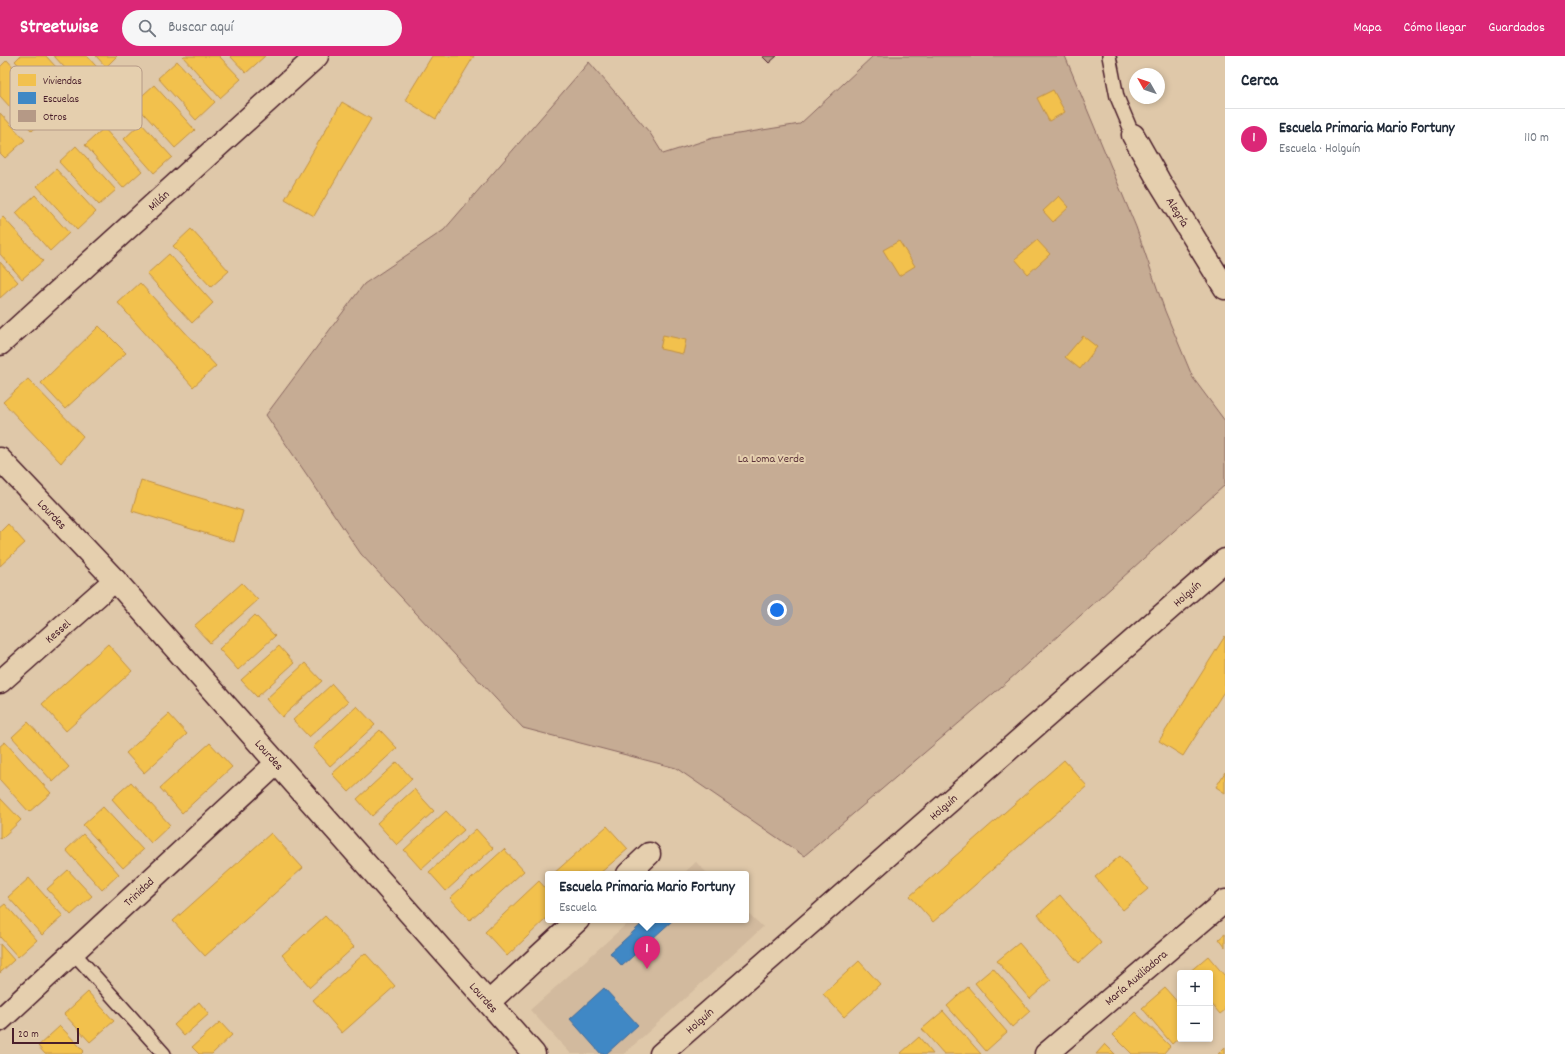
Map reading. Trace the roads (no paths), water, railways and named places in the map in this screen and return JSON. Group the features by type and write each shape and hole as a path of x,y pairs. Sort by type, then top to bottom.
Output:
{"street":[{"name":"Milán","path":"0,344 317,56"},
{"name":"Alegría","path":"1133,135 1159,181 1225,288"},
{"name":"Lourdes","path":"0,459 115,580 534,1054"},
{"name":"Holguín","path":"661,1054 1225,560"},
{"name":"Kessel","path":"0,682 115,580"},
{"name":"Trinidad","path":"0,1020 277,763"},
{"path":"631,871 650,854"},
{"name":"María Auxiliadora","path":"1046,1054 1225,901"},
{"path":"488,1002 575,923"}],"lane":[{"path":"1109,56 1117,97 1133,135"},
{"path":"73,952 164,1054"}],"place":[{"name":"Escuela Primaria Mario Fortuny","path":"647,969"}],"park label":[{"name":"La Loma Verde","path":"771,458"}]}
